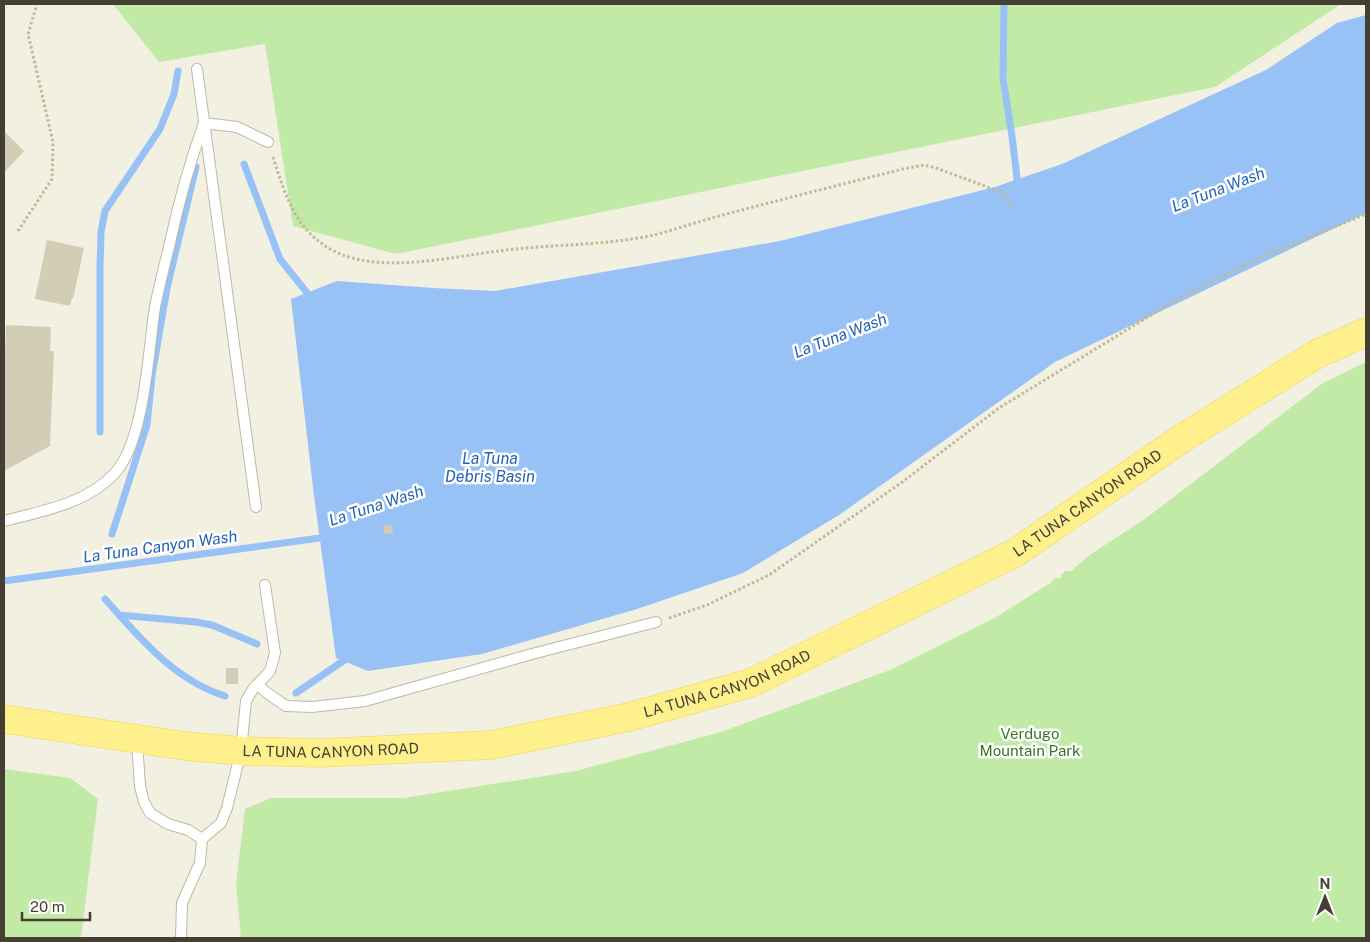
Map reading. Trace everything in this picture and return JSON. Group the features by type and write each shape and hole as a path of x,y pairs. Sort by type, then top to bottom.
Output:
{"main road":[{"name":"LA TUNA CANYON ROAD","path":"4,719 137,740 242,751 320,753 491,744 629,717 751,683 1015,552 1181,438 1317,354 1366,332"}],"lane":[{"path":"197,68 256,507"},
{"path":"204,124 237,127 268,142"},
{"path":"4,521 61,506 83,496 101,486 116,473 127,453 140,411 156,306 179,205 191,157 204,124"},
{"path":"181,938 182,903 200,863 202,839 221,823 227,808 242,751 246,701 253,689 270,671 275,653 265,585"},
{"path":"258,685 286,706 312,707 365,701 532,654 656,622"},
{"path":"137,740 140,786 144,802 150,813 168,824 188,830 202,839"}],"path":[{"path":"18,231 52,179 53,142 28,34 37,4"},
{"path":"268,142 286,197 299,222 314,238 332,250 350,258 397,264 522,248 617,241 653,235 722,215 924,165 1001,192 1007,198 1011,207"},
{"path":"656,622 707,605 769,575 901,483 999,408 1184,295 1254,260 1366,214"}],"green space":[{"path":"113,4 1341,4 1215,87 396,254 293,226 265,44 159,62"},
{"name":"Verdugo Mountain Park","path":"1366,362 1366,938 241,938 236,883 245,809 271,798 404,798 576,771 721,732 890,670 993,619 1051,584 1054,578 1061,578 1061,574 1064,574 1064,571 1071,571 1091,554 1145,519 1323,383"},
{"path":"4,769 70,778 98,799 81,938 4,938"}],"water":[{"name":"La Tuna Debris Basin","path":"1366,15 1366,213 1055,362 839,515 743,573 637,609 482,654 368,671 336,658 314,496 291,299 337,281 495,291 780,241 995,187 1062,164 1266,70 1337,23"}],"building":[{"path":"4,131 24,151 4,173"},
{"path":"47,240 84,248 70,306 35,299"},
{"path":"6,325 51,327 50,351 54,351 50,446 4,471 4,380"},
{"path":"392,525 393,533 384,534 383,526"},
{"path":"226,668 238,668 238,684 226,684"}],"waterway":[{"path":"1004,4 1003,79 1018,187"},
{"path":"100,432 100,268 101,232 105,211 160,129 174,94 178,71"},
{"path":"244,164 280,259 312,299"},
{"path":"112,534 147,425 152,376 167,288 196,167"},
{"name":"La Tuna Canyon Wash","path":"4,581 328,536"},
{"path":"105,599 159,656 190,679 207,689 225,696"},
{"path":"119,615 212,625 257,644"},
{"path":"296,693 349,657"}],"water label":[{"name":"La Tuna Wash","path":"1218,189"},
{"name":"La Tuna Wash","path":"840,335"},
{"name":"La Tuna Wash","path":"376,505"}]}
